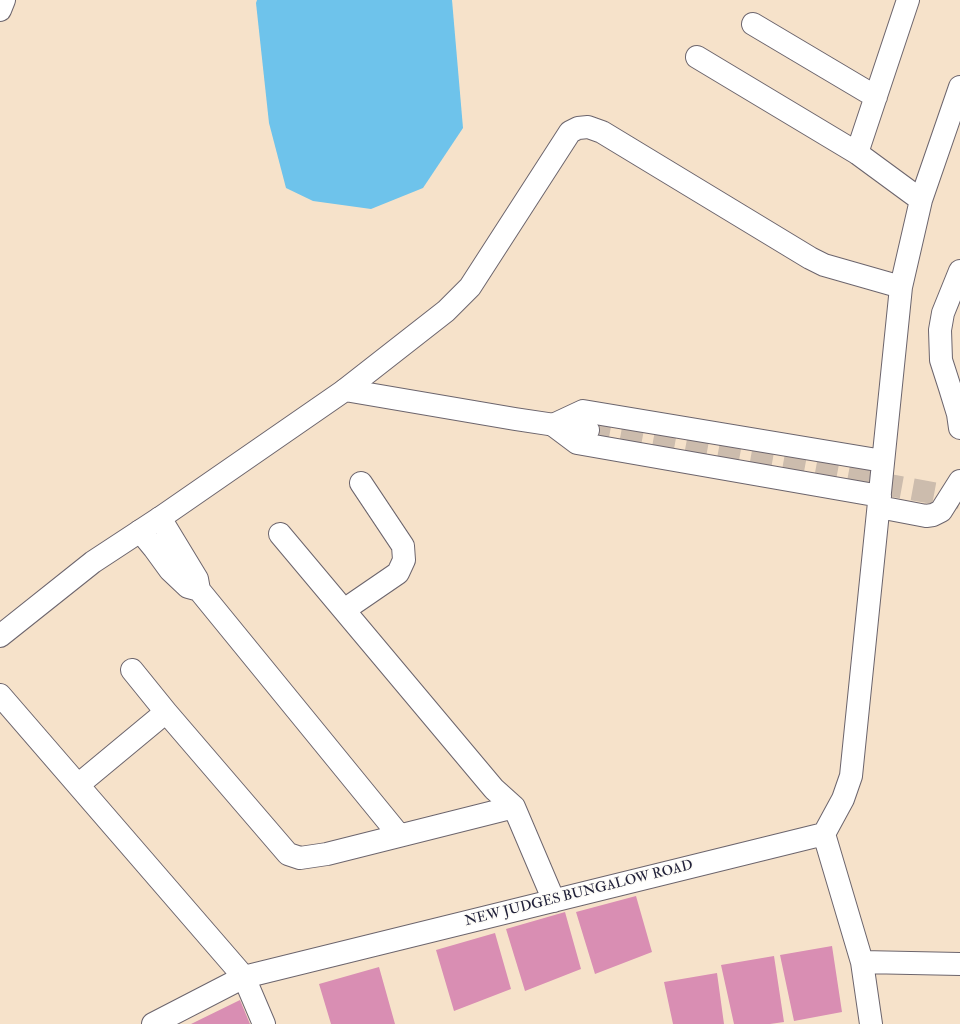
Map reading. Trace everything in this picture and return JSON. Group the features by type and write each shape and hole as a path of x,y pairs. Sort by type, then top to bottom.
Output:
{"street":[{"path":"0,10 4,0"},
{"path":"857,153 908,0"},
{"path":"753,24 876,97"},
{"path":"697,57 857,153 921,200"},
{"path":"871,1024 862,962 824,834 843,799 851,776 901,287 921,200 960,87"},
{"path":"0,636 93,562 160,518 345,390 446,311 470,286 570,132 578,128 588,127 602,132 824,265 901,287"},
{"path":"960,271 943,313 940,330 941,360 958,414 960,428"},
{"path":"345,390 588,430"},
{"path":"553,425 583,411 883,462"},
{"path":"553,425 577,443 879,502 926,516 942,511 960,481"},
{"path":"344,610 398,573 404,560 404,546 361,483"},
{"path":"160,518 197,579 199,590 399,835"},
{"path":"140,531 170,570 188,587 199,590"},
{"path":"280,534 494,789 514,807 554,901"},
{"path":"132,670 166,712 288,854 300,858 327,854 514,807"},
{"path":"0,695 244,977 264,1024"},
{"path":"78,785 166,712"},
{"name":"NEW JUDGES BUNGALOW ROAD","path":"153,1024 244,977 824,834"},
{"path":"862,962 960,964"}],"water":[{"path":"257,0 452,0 463,128 423,188 371,209 313,201 286,188 269,123 256,3"}],"building":[{"path":"636,896 652,952 595,974 576,912"},
{"path":"565,912 581,969 525,991 506,929"},
{"path":"495,933 511,989 454,1011 436,950"},
{"path":"832,946 842,1012 794,1021 780,955"},
{"path":"774,956 784,1022 770,1024 734,1024 721,965"},
{"path":"379,967 395,1024 331,1024 319,984"},
{"path":"717,973 724,1024 673,1024 664,982"},
{"path":"240,1000 250,1024 191,1024"}],"tunnel":[{"path":"588,430 960,498"}]}
